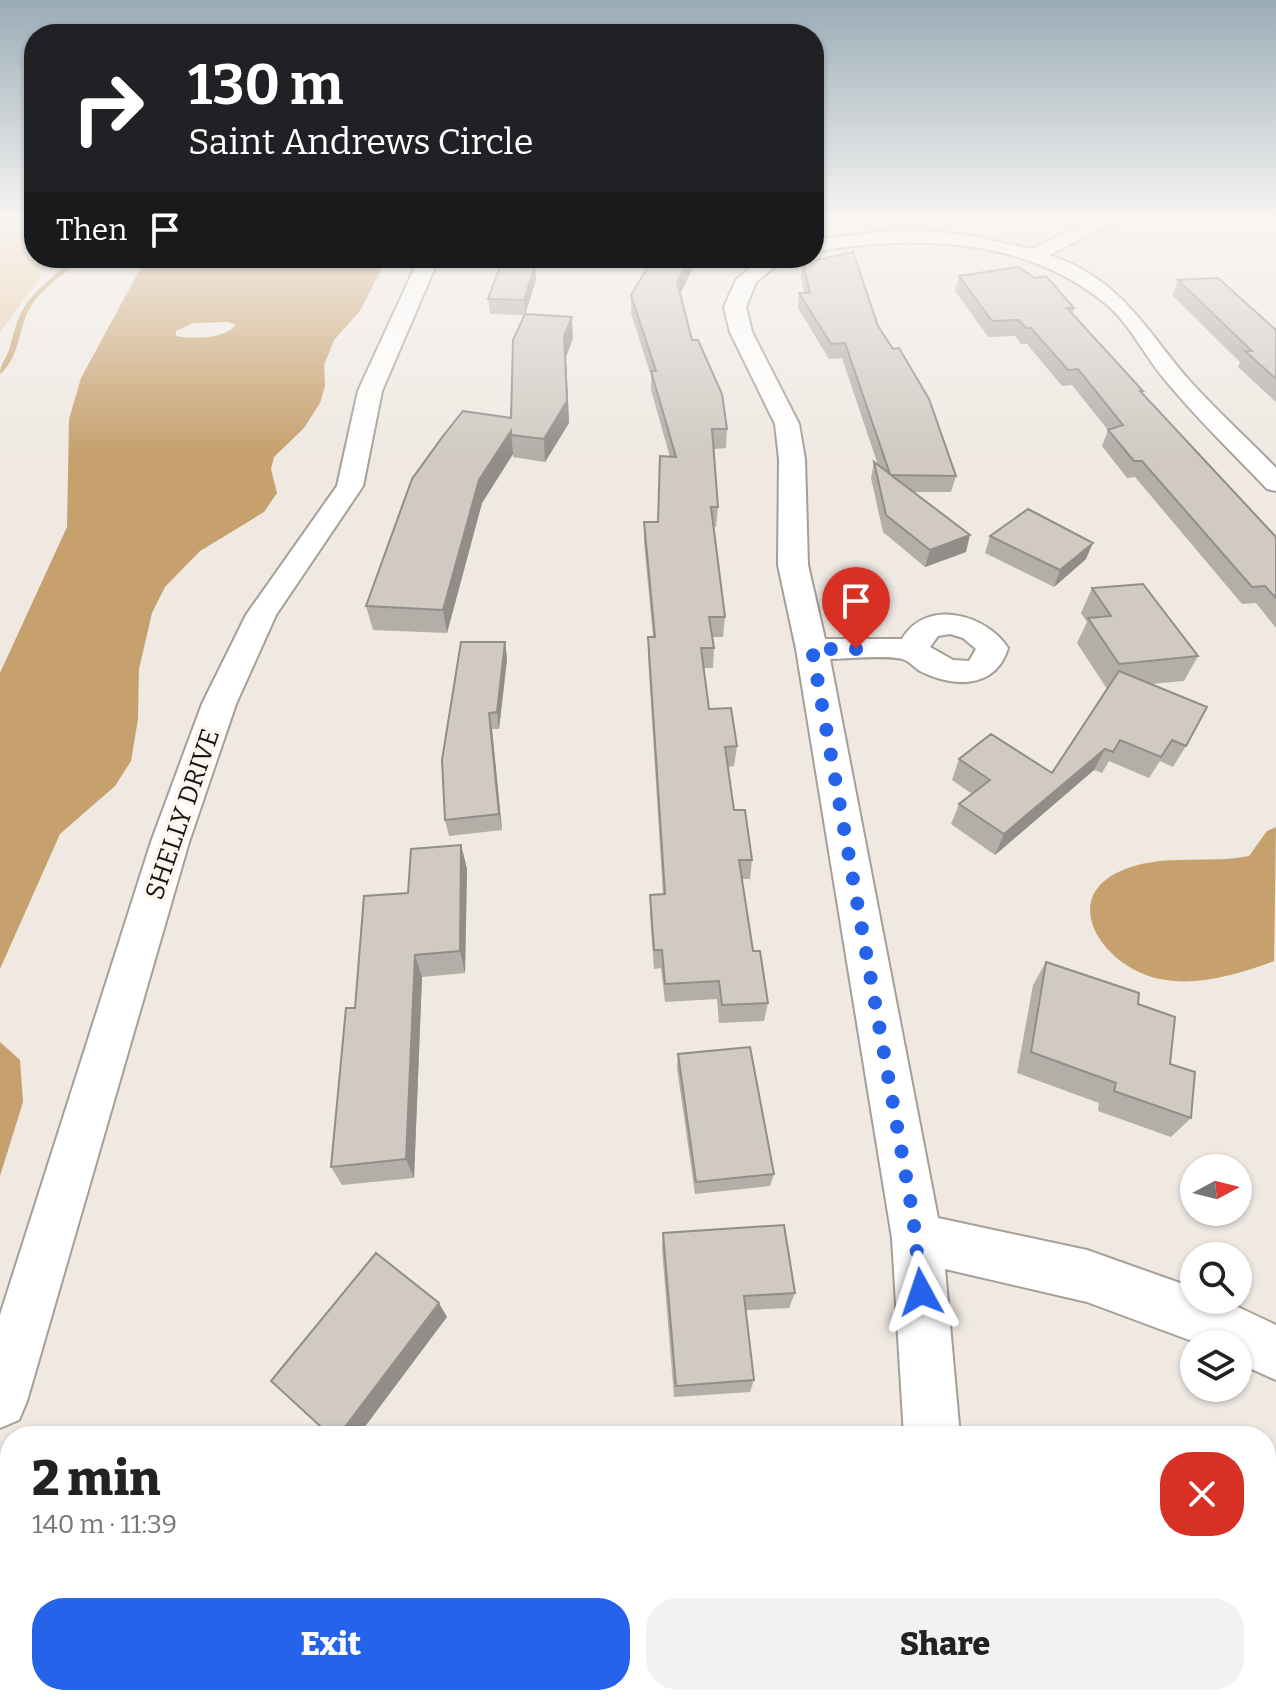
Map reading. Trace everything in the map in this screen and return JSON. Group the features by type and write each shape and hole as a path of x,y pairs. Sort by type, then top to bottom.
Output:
{"street":[{"name":"SHELLY DRIVE","path":"0,1401 170,842 219,704 261,615 350,486 370,391 412,297"},
{"path":"739,297 735,309 738,324 776,393 788,424 792,464 793,565 812,649 917,1238 931,1426"},
{"path":"1109,297 1117,302 1172,375 1276,483"},
{"path":"812,649 913,649"},
{"path":"917,1238 1087,1276 1197,1315 1276,1353"}],"shaded area":[{"path":"0,297 26,297 0,332"},
{"path":"125,297 367,297 360,311 334,340 324,365 325,386 320,403 304,428 274,457 271,469 277,493 264,512 200,551 165,587 152,613 139,669 138,719 131,761 115,786 60,834 0,969 0,673 67,527 69,419 81,378","holes":["228,322 236,325 231,330 200,338 176,336 176,331 193,323"]},
{"path":"1276,827 1274,961 1232,975 1203,980 1160,979 1120,961 1094,930 1090,912 1093,895 1106,880 1128,868 1158,861 1249,856 1267,831"},
{"path":"0,1042 20,1060 23,1102 0,1176"}],"building":[{"path":"489,297 525,297 524,300 488,299"},
{"path":"632,297 681,297 692,340 698,340 722,394 727,429 712,429 718,507 711,507 725,617 709,617 714,648 701,648 709,709 731,708 737,746 725,747 734,810 745,810 752,860 739,860 753,951 760,951 768,1003 722,1005 719,981 665,984 662,950 654,950 650,895 665,894 648,637 655,637 644,522 658,522 660,456 676,457 651,371 656,371"},
{"path":"801,297 868,297 878,326 893,349 899,348 929,399 956,476 891,475 970,535 930,550 886,515 874,462 890,474 845,343 831,344"},
{"path":"974,297 1064,297 1074,308 1067,308 1143,391 1140,391 1276,537 1276,598 1265,586 1252,587 1142,461 1134,461 1108,430 1123,425 1078,369 1068,370 1031,328 1026,328 1019,320 992,321"},
{"path":"1195,297 1239,297 1276,330 1276,379 1245,351 1252,351"},
{"path":"525,314 572,317 564,336 567,401 544,439 511,435 511,431 479,480 443,610 366,606 412,479 443,436 463,411 511,418 513,340"},
{"path":"1028,509 1093,543 1060,570 990,536"},
{"path":"1143,584 1198,656 1119,664 1088,618 1111,616 1092,588"},
{"path":"461,642 505,642 497,712 489,713 499,814 445,820 442,760"},
{"path":"1119,671 1207,707 1186,746 1172,740 1161,757 1120,740 1113,752 1105,749 1004,834 959,804 990,780 959,759 991,734 1052,773"},
{"path":"461,845 460,951 415,955 406,1159 331,1167 346,1008 355,1008 364,896 408,893 411,849"},
{"path":"1046,962 1139,993 1138,1004 1175,1017 1170,1064 1195,1072 1191,1118 1114,1091 1116,1083 1031,1052"},
{"path":"750,1047 774,1174 696,1182 678,1054"},
{"path":"784,1225 795,1293 744,1296 754,1380 676,1386 663,1233"},
{"path":"376,1253 439,1303 346,1426 320,1426 271,1381"}],"waterway":[{"path":"0,372 10,357 24,313 35,297"}],"route":[{"path":"856,649 812,649 917,1238 921,1292"}]}
